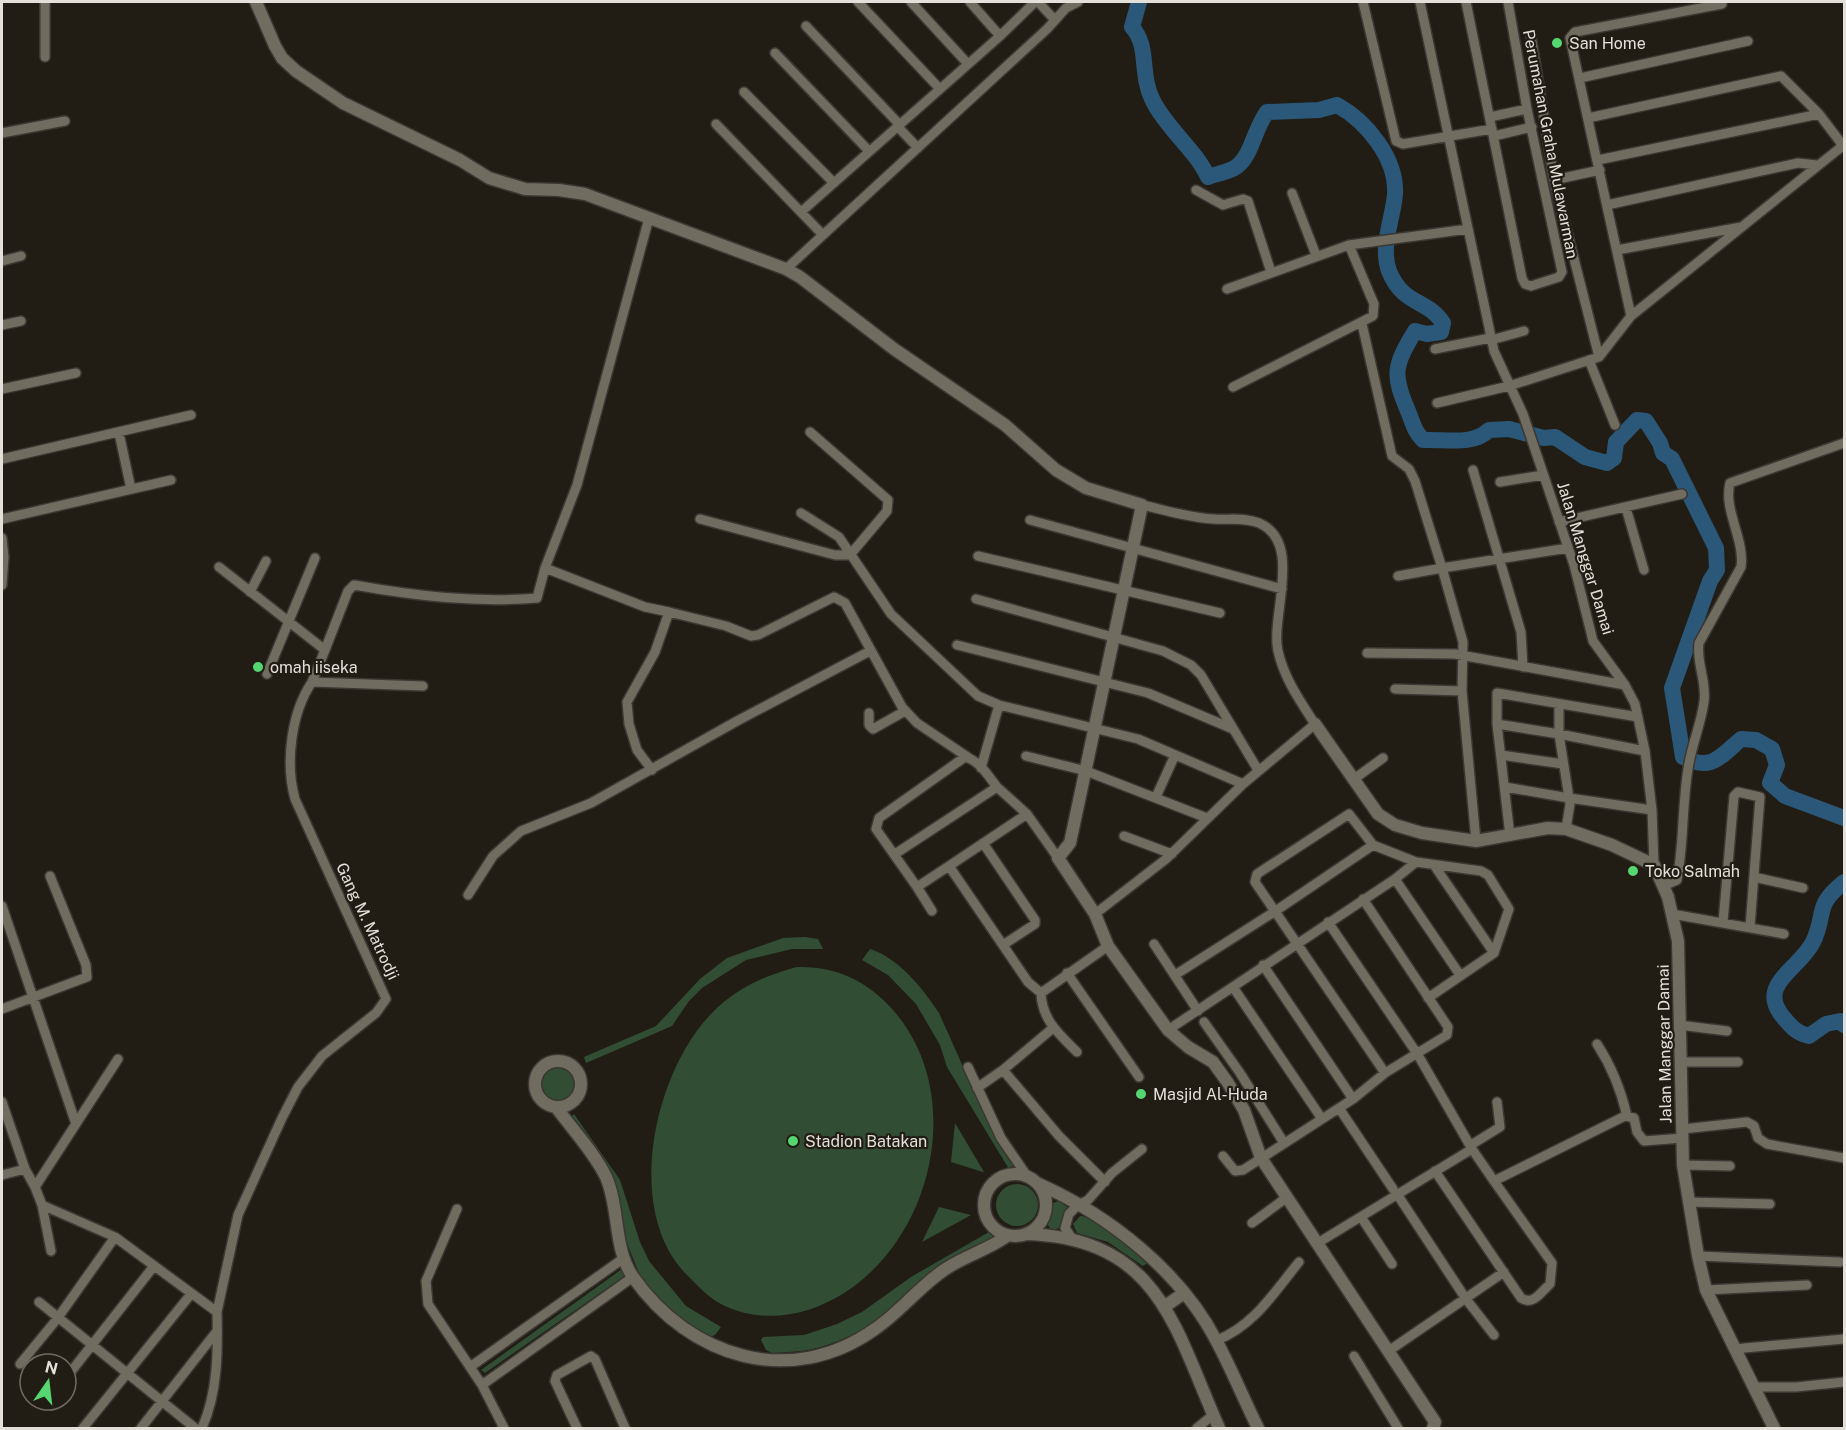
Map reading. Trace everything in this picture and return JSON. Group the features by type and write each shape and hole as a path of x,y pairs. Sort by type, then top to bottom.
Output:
{"street":[{"path":"45,2 45,57"},
{"path":"256,2 282,58 343,102 507,185 585,194 786,269 806,281 894,349 1005,425 1056,470 1086,488 1142,505 1213,519 1259,523 1269,529 1276,539 1281,554 1282,589 1276,632 1277,650 1286,677 1315,724 1378,814 1395,825 1422,833 1476,841 1548,828 1566,829 1603,842 1653,865"},
{"path":"858,2 940,89"},
{"path":"911,2 968,64"},
{"path":"970,2 1000,36"},
{"path":"801,212 1037,2 1055,20"},
{"path":"786,269 1066,8 1078,2"},
{"path":"1363,2 1396,141 1403,144 1447,136 1532,127"},
{"name":"Jalan Manggar Damai","path":"1420,2 1491,339 1509,386 1523,414 1579,581 1593,641 1625,685 1635,704 1645,751 1652,810 1653,865 1663,886 1678,941 1679,1025 1683,1062 1683,1165 1698,1256 1706,1290 1774,1428"},
{"name":"Perumahan Graha Mulawarman","path":"1466,2 1522,278 1525,284 1531,286 1559,277 1562,272 1527,109 1508,2"},
{"path":"1631,316 1570,38 1575,32 1722,4"},
{"path":"806,26 918,148"},
{"path":"1531,36 1554,180 1599,357"},
{"path":"1580,78 1748,41"},
{"path":"774,53 869,151"},
{"path":"1437,403 1509,386 1599,357 1631,316 1841,144 1839,138 1820,114 1781,76 1588,118"},
{"path":"744,92 834,183"},
{"path":"1490,117 1527,109"},
{"path":"1554,180 1599,165 1820,114"},
{"path":"2,133 65,121"},
{"path":"716,124 823,235"},
{"path":"1607,205 1797,163 1817,165"},
{"path":"1196,190 1218,204 1227,205 1243,199 1248,201 1271,272"},
{"path":"1292,193 1316,255"},
{"path":"423,686 312,682 348,591 354,585 428,598 491,602 537,598 545,568 577,485 649,218"},
{"path":"1617,250 1742,227"},
{"path":"1227,289 1316,255 1361,242 1468,229"},
{"path":"1233,387 1362,324 1373,316 1375,308 1349,245"},
{"path":"2,261 21,256"},
{"path":"2,325 21,321"},
{"path":"1362,324 1392,456 1409,469 1415,481 1463,642 1462,691 1476,841"},
{"path":"1435,349 1524,331"},
{"path":"1589,360 1616,425"},
{"path":"2,389 76,373"},
{"path":"2,459 191,416"},
{"path":"700,519 835,555 850,555 887,511 888,500 810,432"},
{"path":"119,433 131,489"},
{"path":"1663,886 1678,878 1684,839 1688,770 1704,703 1705,686 1697,656 1699,642 1741,567 1743,554 1729,495 1730,483 1845,443"},
{"path":"1473,470 1521,632 1523,668"},
{"path":"1500,482 1543,475"},
{"path":"2,519 171,480"},
{"path":"1559,522 1682,494"},
{"path":"1065,850 1106,682 1142,505"},
{"path":"1626,508 1644,570"},
{"path":"801,513 839,537 891,614 978,696 999,705 1138,739 1242,784"},
{"path":"1030,520 1282,589"},
{"path":"2,537 4,557 2,585"},
{"path":"1398,576 1568,548"},
{"path":"978,556 1220,613"},
{"path":"267,674 286,622 315,558"},
{"path":"250,592 266,561"},
{"path":"219,567 286,622 325,650"},
{"path":"545,568 645,607 726,626 751,636 758,635 834,597 845,603 905,711 922,727 981,768 997,787 1065,850 1108,946 1168,1030 1188,1047 1213,1062 1244,1110 1261,1158 1316,1244 1390,1350 1435,1422 1433,1428"},
{"path":"976,599 1163,651 1191,665 1201,675 1258,770"},
{"path":"652,770 637,750 627,702 655,652 669,612"},
{"path":"957,645 1148,693 1233,729"},
{"path":"468,895 494,856 521,831 591,803 737,721 870,651"},
{"path":"1367,653 1464,656 1625,685"},
{"name":"Gang M. Matrodji","path":"217,1312 238,1215 269,1142 287,1107 298,1087 322,1056 376,1013 386,999 292,789 290,775 297,716 312,682"},
{"path":"1395,689 1462,691"},
{"path":"1510,836 1497,724 1497,693 1638,717"},
{"path":"1559,704 1559,734 1570,804 1566,829"},
{"path":"981,768 999,705"},
{"path":"869,713 869,725 873,729 905,711"},
{"path":"1095,914 1172,854 1242,784 1315,724"},
{"path":"1497,724 1645,751"},
{"path":"1156,797 1175,755"},
{"path":"1501,755 1563,764"},
{"path":"1026,756 1086,771 1207,818"},
{"path":"932,911 876,828 879,818 969,758"},
{"path":"1354,779 1383,758"},
{"path":"895,855 997,787"},
{"path":"1505,787 1652,810"},
{"path":"1723,922 1734,796 1738,792 1760,797 1750,927"},
{"path":"917,887 1027,814"},
{"path":"1385,1073 1274,912 1255,882 1257,874 1349,814 1373,845 1416,862 1484,872 1509,904 1494,953 1428,998"},
{"path":"1124,836 1172,854"},
{"path":"983,843 1035,920 1035,924 1003,945"},
{"path":"1175,975 1373,845"},
{"path":"1168,1030 1395,879 1416,862"},
{"path":"1434,865 1494,953"},
{"path":"950,866 1028,982 1041,993 1041,1005 1053,1028 1077,1052"},
{"path":"2,1008 87,977 88,972 50,876"},
{"path":"1754,877 1803,888"},
{"path":"1395,879 1460,975"},
{"path":"1223,1156 1236,1172 1353,1099 1385,1073 1418,1055 1447,1035 1449,1031 1363,899"},
{"path":"2,906 76,1124"},
{"path":"1672,914 1784,934"},
{"path":"1328,922 1418,1055 1470,1144 1552,1263 1553,1275 1550,1284 1533,1300 1526,1301 1435,1171"},
{"path":"1154,944 1198,1011"},
{"path":"1041,993 1108,946"},
{"path":"1263,965 1353,1099"},
{"path":"1067,973 1138,1077"},
{"path":"1233,987 1322,1119"},
{"path":"1204,1022 1240,1073 1284,1143"},
{"path":"1679,1025 1727,1031"},
{"path":"977,1088 1003,1070 1053,1028"},
{"path":"1597,1044 1617,1081 1627,1116"},
{"path":"35,1187 118,1059"},
{"path":"1683,1062 1738,1062"},
{"path":"968,1067 1001,1138 1027,1176 1109,1224 1160,1266 1184,1293 1217,1340 1258,1428"},
{"path":"1003,1070 1059,1136 1105,1182"},
{"path":"2,1102 25,1169 42,1205 51,1251"},
{"path":"1316,1244 1361,1217 1395,1192 1435,1171 1470,1144 1500,1127 1497,1102"},
{"path":"556,1107 606,1177 624,1258 633,1277 667,1315 706,1344 729,1354 763,1360 815,1356 855,1341 875,1329 944,1270 989,1249 1007,1236 1027,1234 1072,1238 1099,1247 1144,1279 1164,1307 1189,1353 1219,1428"},
{"path":"1339,1108 1466,1299 1494,1335"},
{"path":"1494,1180 1627,1116 1634,1118 1637,1132 1644,1141 1747,1122 1754,1125 1758,1138 1767,1144 1845,1158"},
{"path":"1072,1238 1065,1228 1069,1214 1088,1200 1142,1149"},
{"path":"1683,1165 1730,1166"},
{"path":"2,1175 25,1169"},
{"path":"1007,1236 999,1232 986,1218 983,1209 986,1191 998,1178 1008,1174 1027,1176"},
{"path":"1027,1234 1043,1218 1046,1207 1045,1195 1039,1184"},
{"path":"1252,1223 1287,1198"},
{"path":"1688,1202 1770,1204"},
{"path":"42,1205 115,1237 217,1312 218,1331 212,1401 202,1428"},
{"path":"457,1209 426,1281 428,1304 482,1385 504,1428"},
{"path":"1361,1217 1392,1264"},
{"path":"30,1352 57,1319 115,1237"},
{"path":"1698,1256 1840,1262"},
{"path":"470,1367 624,1258"},
{"path":"1217,1340 1233,1333 1252,1319 1299,1262"},
{"path":"78,1363 154,1266"},
{"path":"1144,1279 1160,1266"},
{"path":"1390,1350 1504,1272"},
{"path":"482,1385 633,1277"},
{"path":"1706,1290 1807,1286"},
{"path":"1164,1307 1184,1293"},
{"path":"83,1428 191,1294"},
{"path":"39,1302 91,1347 195,1428"},
{"path":"141,1428 218,1331"},
{"path":"1734,1349 1845,1339"},
{"path":"577,1428 555,1382 557,1375 591,1356 599,1366 626,1428"},
{"path":"1354,1356 1398,1428"},
{"path":"1754,1387 1796,1387 1845,1382"},
{"path":"1197,1428 1213,1415"}],"green space":[{"path":"783,938 818,939 823,949 792,949 746,960 702,988 689,1001 672,1026 586,1063 584,1057 656,1026 700,979 727,958"},
{"path":"870,949 891,959 909,975 939,1013 990,1127 1014,1161 1014,1165 1009,1169 947,1067 940,1045 916,1004 888,975 862,960"},
{"name":"Stadion Batakan","path":"797,967 825,969 850,977 872,990 893,1010 918,1048 931,1091 933,1136 925,1181 908,1223 882,1260 849,1290 808,1310 786,1315 764,1316 731,1309 712,1298 687,1275 667,1248 656,1216 651,1180 654,1143 661,1106 674,1071 691,1040 711,1014 730,997 750,984"},
{"path":"557,1063 572,1069 578,1084 572,1099 557,1105 542,1099 536,1084 542,1069"},
{"path":"574,1114 620,1180 640,1242 649,1261 686,1306 721,1327 715,1335 710,1337 693,1330 671,1311 641,1278 624,1236 614,1181 569,1119"},
{"path":"955,1123 984,1172 951,1162"},
{"path":"1017,1184 1032,1190 1038,1205 1032,1220 1017,1226 1002,1220 996,1205 1002,1190"},
{"path":"1059,1201 1067,1207 1067,1216 1062,1225 1051,1230 1046,1222 1053,1203"},
{"path":"939,1207 971,1215 922,1242"},
{"path":"1080,1216 1088,1217 1106,1227 1149,1262 1143,1266 1108,1242 1077,1233 1073,1224"},
{"path":"989,1232 994,1238 907,1302 860,1331 813,1349 772,1353 766,1350 761,1340 763,1337 804,1335 837,1324 862,1312 911,1277"},
{"path":"622,1269 626,1275 485,1373 481,1370"}],"waterway":[{"path":"1139,2 1132,27 1141,43 1149,91 1159,111 1196,157 1208,177 1230,170 1241,162 1267,112 1319,110 1337,105 1359,121 1378,142 1391,167 1394,180 1394,203 1386,242 1389,271 1401,291 1437,315 1443,323 1441,332 1427,334 1415,331 1399,362 1399,388 1416,430 1423,440 1467,440 1489,430 1509,429 1544,438 1555,437 1585,457 1607,463 1614,458 1616,442 1637,420 1646,421 1660,443 1663,453 1672,459 1716,548 1717,570 1710,581 1672,688 1683,757 1708,763 1721,757 1741,739 1756,740 1772,749 1777,765 1770,783 1785,796 1844,818"},
{"path":"1844,882 1824,904 1813,942 1807,952 1782,978 1774,996 1776,1006 1784,1018 1801,1033 1809,1036 1826,1024 1840,1021 1844,1025"}],"place":[{"name":"San Home","path":"1557,43"},
{"name":"omah iiseka","path":"258,667"},
{"name":"Toko Salmah","path":"1633,871"},
{"name":"Masjid Al-Huda","path":"1141,1094"},
{"name":"Stadion Batakan","path":"793,1141"}]}
